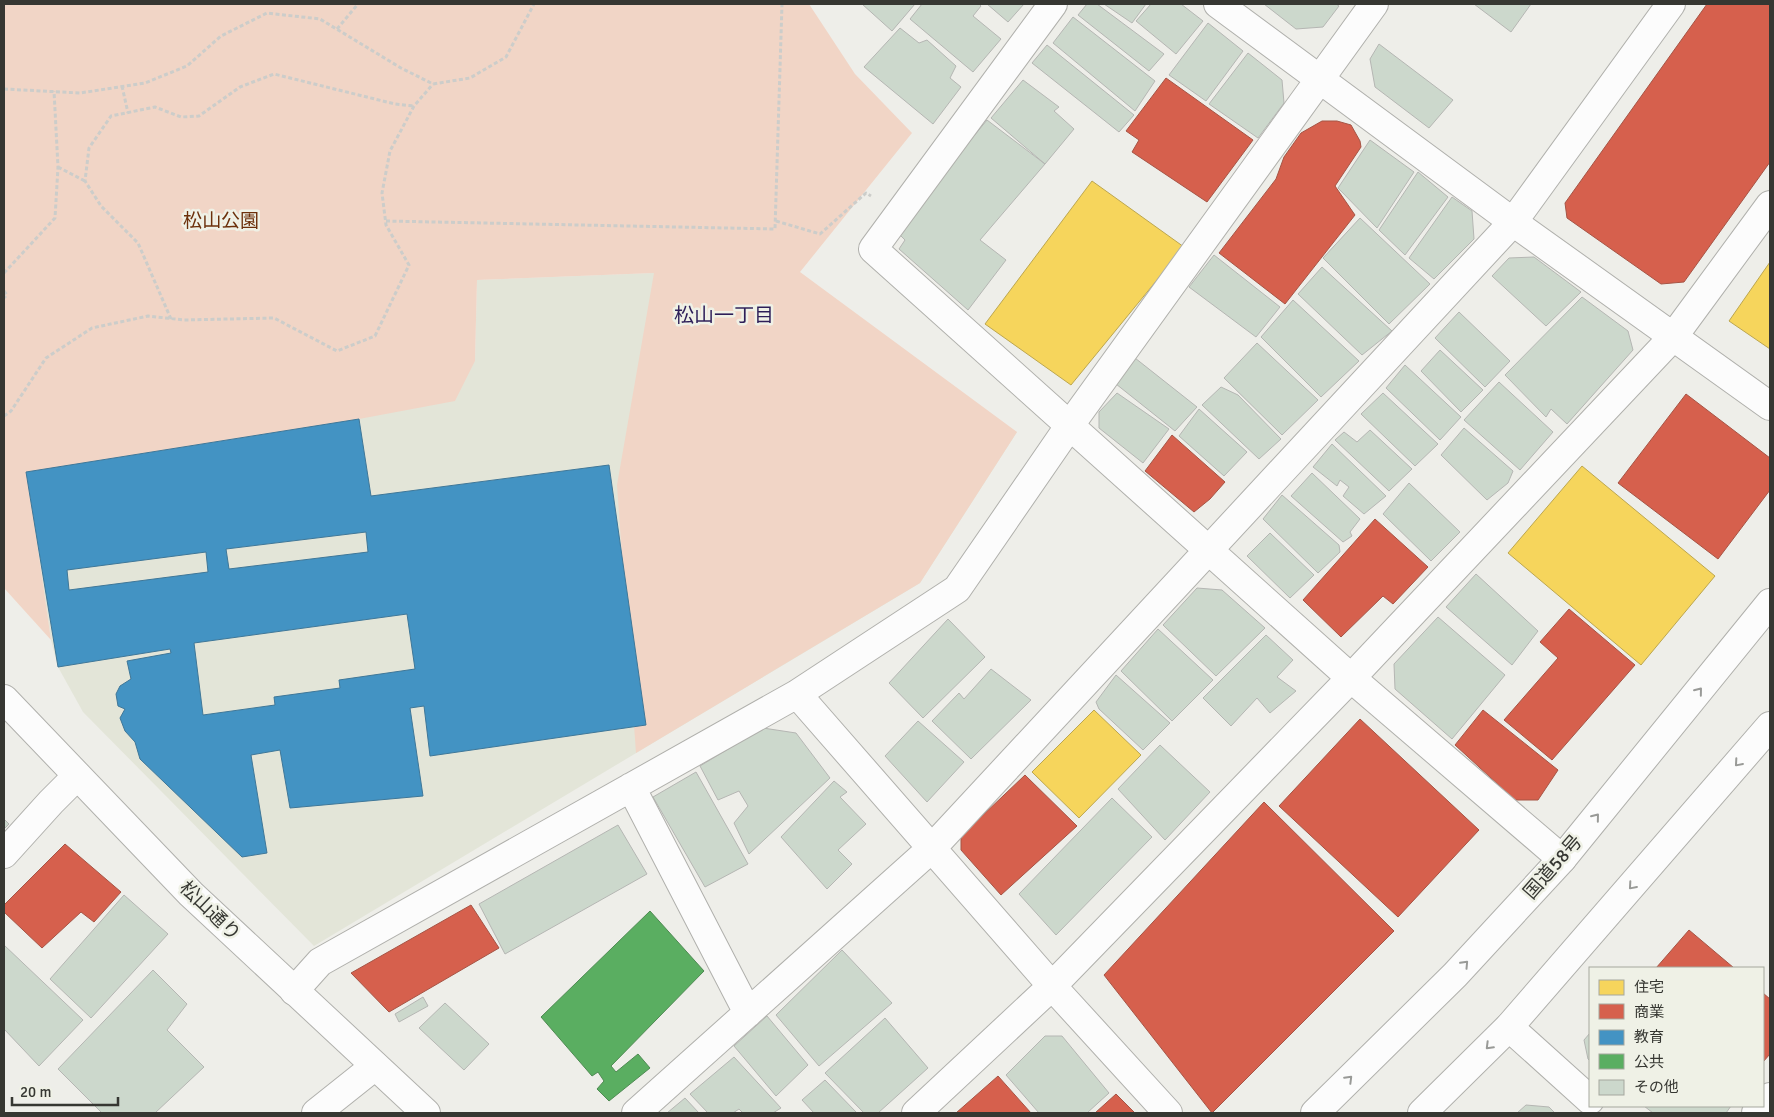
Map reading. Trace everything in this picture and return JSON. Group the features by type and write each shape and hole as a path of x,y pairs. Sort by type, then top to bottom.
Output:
{"main road":[{"path":"1053,4 873,249 1351,678 1562,859"},
{"path":"1218,4 1513,222 1770,406"},
{"path":"294,991 320,962 797,694 957,589 1070,425 1374,4"},
{"path":"636,1113 932,848 1513,222 1671,4"},
{"path":"916,1113 1052,986 1351,678 1673,337 1770,206"},
{"name":"国道58号","path":"1315,1113 1455,975 1562,859 1770,603"},
{"path":"797,694 1052,986 1168,1113"},
{"name":"松山通り","path":"4,699 191,894 426,1113"},
{"path":"1422,1113 1509,1027 1770,726"},
{"path":"4,854 77,776"},
{"path":"631,788 748,1013"},
{"path":"1509,1027 1589,1099"},
{"path":"316,1113 375,1066"}],"path":[{"path":"336,29 358,4"},
{"path":"4,88 80,92 145,83 187,66 221,36 267,13 320,19 401,68 433,84 470,78 506,57 534,4"},
{"path":"386,221 775,229 782,4"},
{"path":"85,181 89,148 111,116 155,107 181,117 199,116 240,87 274,74 395,104 414,106"},
{"path":"4,416 11,411 46,358 92,328 148,316 184,320 274,318 336,351 375,336 408,265 386,221 382,193 390,151 414,106 433,84"},
{"path":"122,86 128,112"},
{"path":"4,273 55,218 58,166 54,91"},
{"path":"58,166 85,181 101,206 138,243 171,319"},
{"path":"775,221 820,234 866,193"},
{"path":"4,291 7,295 4,298"}],"shaded area":[{"path":"654,273 1017,432 920,583 314,946 83,712 58,667 51,640 26,472 359,419 475,361 477,280"}],"green space":[{"name":"松山公園","path":"4,4 809,4 855,74 912,133 800,272 1017,432 920,583 636,753 617,485 654,273 477,280 475,361 455,401 359,419 27,472 51,640 4,588"}],"building: 住宅":[{"path":"1092,181 1184,247 1071,385 985,324"},
{"path":"1770,262 1770,349 1729,321"},
{"path":"1582,466 1715,576 1641,665 1508,553"},
{"path":"1094,710 1141,755 1079,818 1032,772"}],"building: 商業":[{"path":"1707,4 1770,4 1770,162 1684,282 1661,284 1567,218 1565,203"},
{"path":"1166,78 1253,140 1207,202 1132,152 1139,140 1126,131"},
{"path":"1322,121 1337,121 1351,125 1360,141 1361,147 1335,186 1355,215 1285,304 1219,253 1276,179 1284,157 1301,133"},
{"path":"1686,394 1770,458 1770,490 1718,559 1618,483"},
{"path":"1172,435 1225,482 1210,499 1194,512 1145,471"},
{"path":"1375,519 1428,567 1393,604 1383,596 1341,637 1303,600"},
{"path":"1569,609 1635,665 1552,760 1504,720 1558,658 1540,642"},
{"path":"1483,710 1558,770 1538,800 1515,800 1455,745"},
{"path":"1360,719 1479,830 1398,917 1279,806"},
{"path":"1025,775 1077,826 1001,895 961,850 961,836"},
{"path":"1264,802 1394,931 1212,1113 1104,975"},
{"path":"65,844 121,892 94,922 81,912 42,948 4,912 4,905"},
{"path":"471,905 499,948 389,1012 351,973"},
{"path":"1689,930 1733,967 1657,967"},
{"path":"1764,994 1770,999 1770,1054 1764,1061"},
{"path":"998,1076 1031,1113 956,1113"},
{"path":"1116,1094 1135,1113 1095,1113"}],"building: 教育":[{"path":"359,419 371,496 609,465 646,725 430,756 424,706 410,708 423,796 290,808 280,750 251,755 267,853 242,857 140,759 135,742 125,731 120,718 125,709 118,706 116,694 120,686 131,679 127,661 171,653 170,649 58,667 26,472","holes":["366,532 368,552 229,569 226,549","206,552 208,572 69,590 67,570","407,614 415,669 339,680 340,688 274,697 275,705 203,715 194,643"]}],"building: 公共":[{"path":"650,911 704,971 611,1066 616,1072 638,1054 650,1068 609,1101 597,1089 604,1081 598,1072 592,1076 541,1017"}],"building: その他":[{"path":"862,4 915,4 892,31"},
{"path":"922,4 979,4 981,6 973,16 1001,39 973,72 910,19"},
{"path":"987,4 1024,4 1008,22"},
{"path":"1087,4 1097,4 1164,54 1149,71 1078,15"},
{"path":"1104,4 1146,4 1132,23"},
{"path":"1151,4 1181,4 1203,21 1176,54 1136,21"},
{"path":"1264,4 1336,4 1339,6 1323,27 1296,29"},
{"path":"1474,4 1531,4 1511,32"},
{"path":"1073,17 1155,81 1135,111 1053,43"},
{"path":"1208,23 1243,51 1206,101 1169,75"},
{"path":"900,28 919,43 927,40 956,66 950,78 961,87 933,124 864,67"},
{"path":"1379,44 1453,100 1429,128 1375,87 1370,59"},
{"path":"1047,45 1134,115 1119,132 1032,63"},
{"path":"1248,53 1282,80 1284,103 1258,138 1209,104"},
{"path":"1023,80 1059,107 1054,111 1074,129 1045,164 991,118"},
{"path":"987,120 1045,164 980,240 1006,260 968,310 899,249 905,240 896,231"},
{"path":"1370,140 1414,172 1377,228 1338,188"},
{"path":"1418,172 1448,197 1405,255 1379,230"},
{"path":"1452,197 1472,211 1474,239 1434,279 1409,258"},
{"path":"1360,218 1430,284 1389,324 1323,258"},
{"path":"1214,255 1280,307 1256,337 1189,287"},
{"path":"1534,257 1581,292 1546,326 1492,276 1509,258"},
{"path":"1322,267 1392,331 1362,355 1298,294"},
{"path":"1582,297 1628,331 1633,350 1567,424 1551,409 1546,417 1505,375"},
{"path":"1293,300 1359,361 1321,397 1261,337"},
{"path":"1459,312 1510,361 1485,387 1435,338"},
{"path":"1257,343 1318,400 1282,435 1224,378"},
{"path":"1440,350 1483,390 1461,412 1421,371"},
{"path":"1135,358 1197,407 1175,431 1116,384"},
{"path":"1405,365 1461,417 1440,440 1386,388"},
{"path":"1499,382 1553,432 1520,470 1464,420"},
{"path":"1221,387 1238,395 1281,439 1259,459 1202,405"},
{"path":"1117,393 1169,429 1143,463 1099,428 1099,412"},
{"path":"1383,393 1438,444 1415,466 1361,414"},
{"path":"1199,409 1247,452 1224,476 1179,436"},
{"path":"1464,428 1513,471 1508,483 1487,500 1441,455"},
{"path":"1370,430 1412,469 1389,491 1335,440 1344,432 1357,442"},
{"path":"1332,444 1386,496 1364,514 1343,496 1349,487 1340,480 1337,486 1313,467"},
{"path":"1312,473 1360,519 1350,532 1352,536 1343,542 1291,496"},
{"path":"1409,483 1460,532 1431,561 1383,514"},
{"path":"1282,495 1339,545 1340,552 1318,573 1263,519"},
{"path":"1270,533 1314,575 1290,598 1247,556"},
{"path":"1476,574 1538,631 1512,665 1446,607"},
{"path":"1197,588 1222,590 1265,628 1216,676 1163,625"},
{"path":"1438,617 1505,675 1452,739 1395,689 1394,664"},
{"path":"948,619 985,657 923,718 889,683"},
{"path":"1158,629 1213,680 1172,721 1121,671"},
{"path":"1266,635 1293,660 1277,677 1296,691 1270,713 1257,698 1231,726 1203,698"},
{"path":"991,669 1031,700 971,759 932,721 959,693 964,699"},
{"path":"1116,675 1170,723 1143,750 1099,709 1096,702"},
{"path":"918,721 964,762 927,802 885,756"},
{"path":"763,728 796,733 830,778 749,854 734,823 748,806 739,791 718,800 700,766"},
{"path":"1160,745 1210,792 1165,840 1118,789"},
{"path":"696,772 748,864 705,887 653,797"},
{"path":"834,781 847,792 840,797 866,824 838,850 852,864 827,889 781,837"},
{"path":"1112,798 1152,837 1056,935 1019,894"},
{"path":"4,819 9,824 4,829"},
{"path":"618,825 647,874 505,954 479,904"},
{"path":"124,895 168,934 91,1018 50,979"},
{"path":"4,945 83,1020 39,1066 4,1029"},
{"path":"842,950 892,1003 819,1066 776,1015"},
{"path":"153,970 187,1004 167,1030 204,1067 155,1113 102,1113 58,1069"},
{"path":"423,997 428,1006 399,1022 395,1014"},
{"path":"445,1003 489,1044 464,1070 419,1028"},
{"path":"767,1016 808,1065 776,1096 734,1046"},
{"path":"885,1018 928,1068 878,1113 864,1113 825,1073"},
{"path":"1589,1034 1589,1060 1588,1059 1584,1040"},
{"path":"1045,1036 1062,1036 1109,1093 1087,1113 1039,1113 1006,1075"},
{"path":"734,1057 781,1108 773,1113 743,1113 739,1109 733,1113 708,1113 690,1094"},
{"path":"825,1080 857,1113 814,1113 802,1100"},
{"path":"685,1098 699,1113 667,1113"},
{"path":"1526,1105 1549,1107 1555,1113 1517,1113"},
{"path":"1645,1107 1730,1107 1726,1113 1653,1113"}],"district":[{"name":"松山一丁目","path":"724,315"}]}
